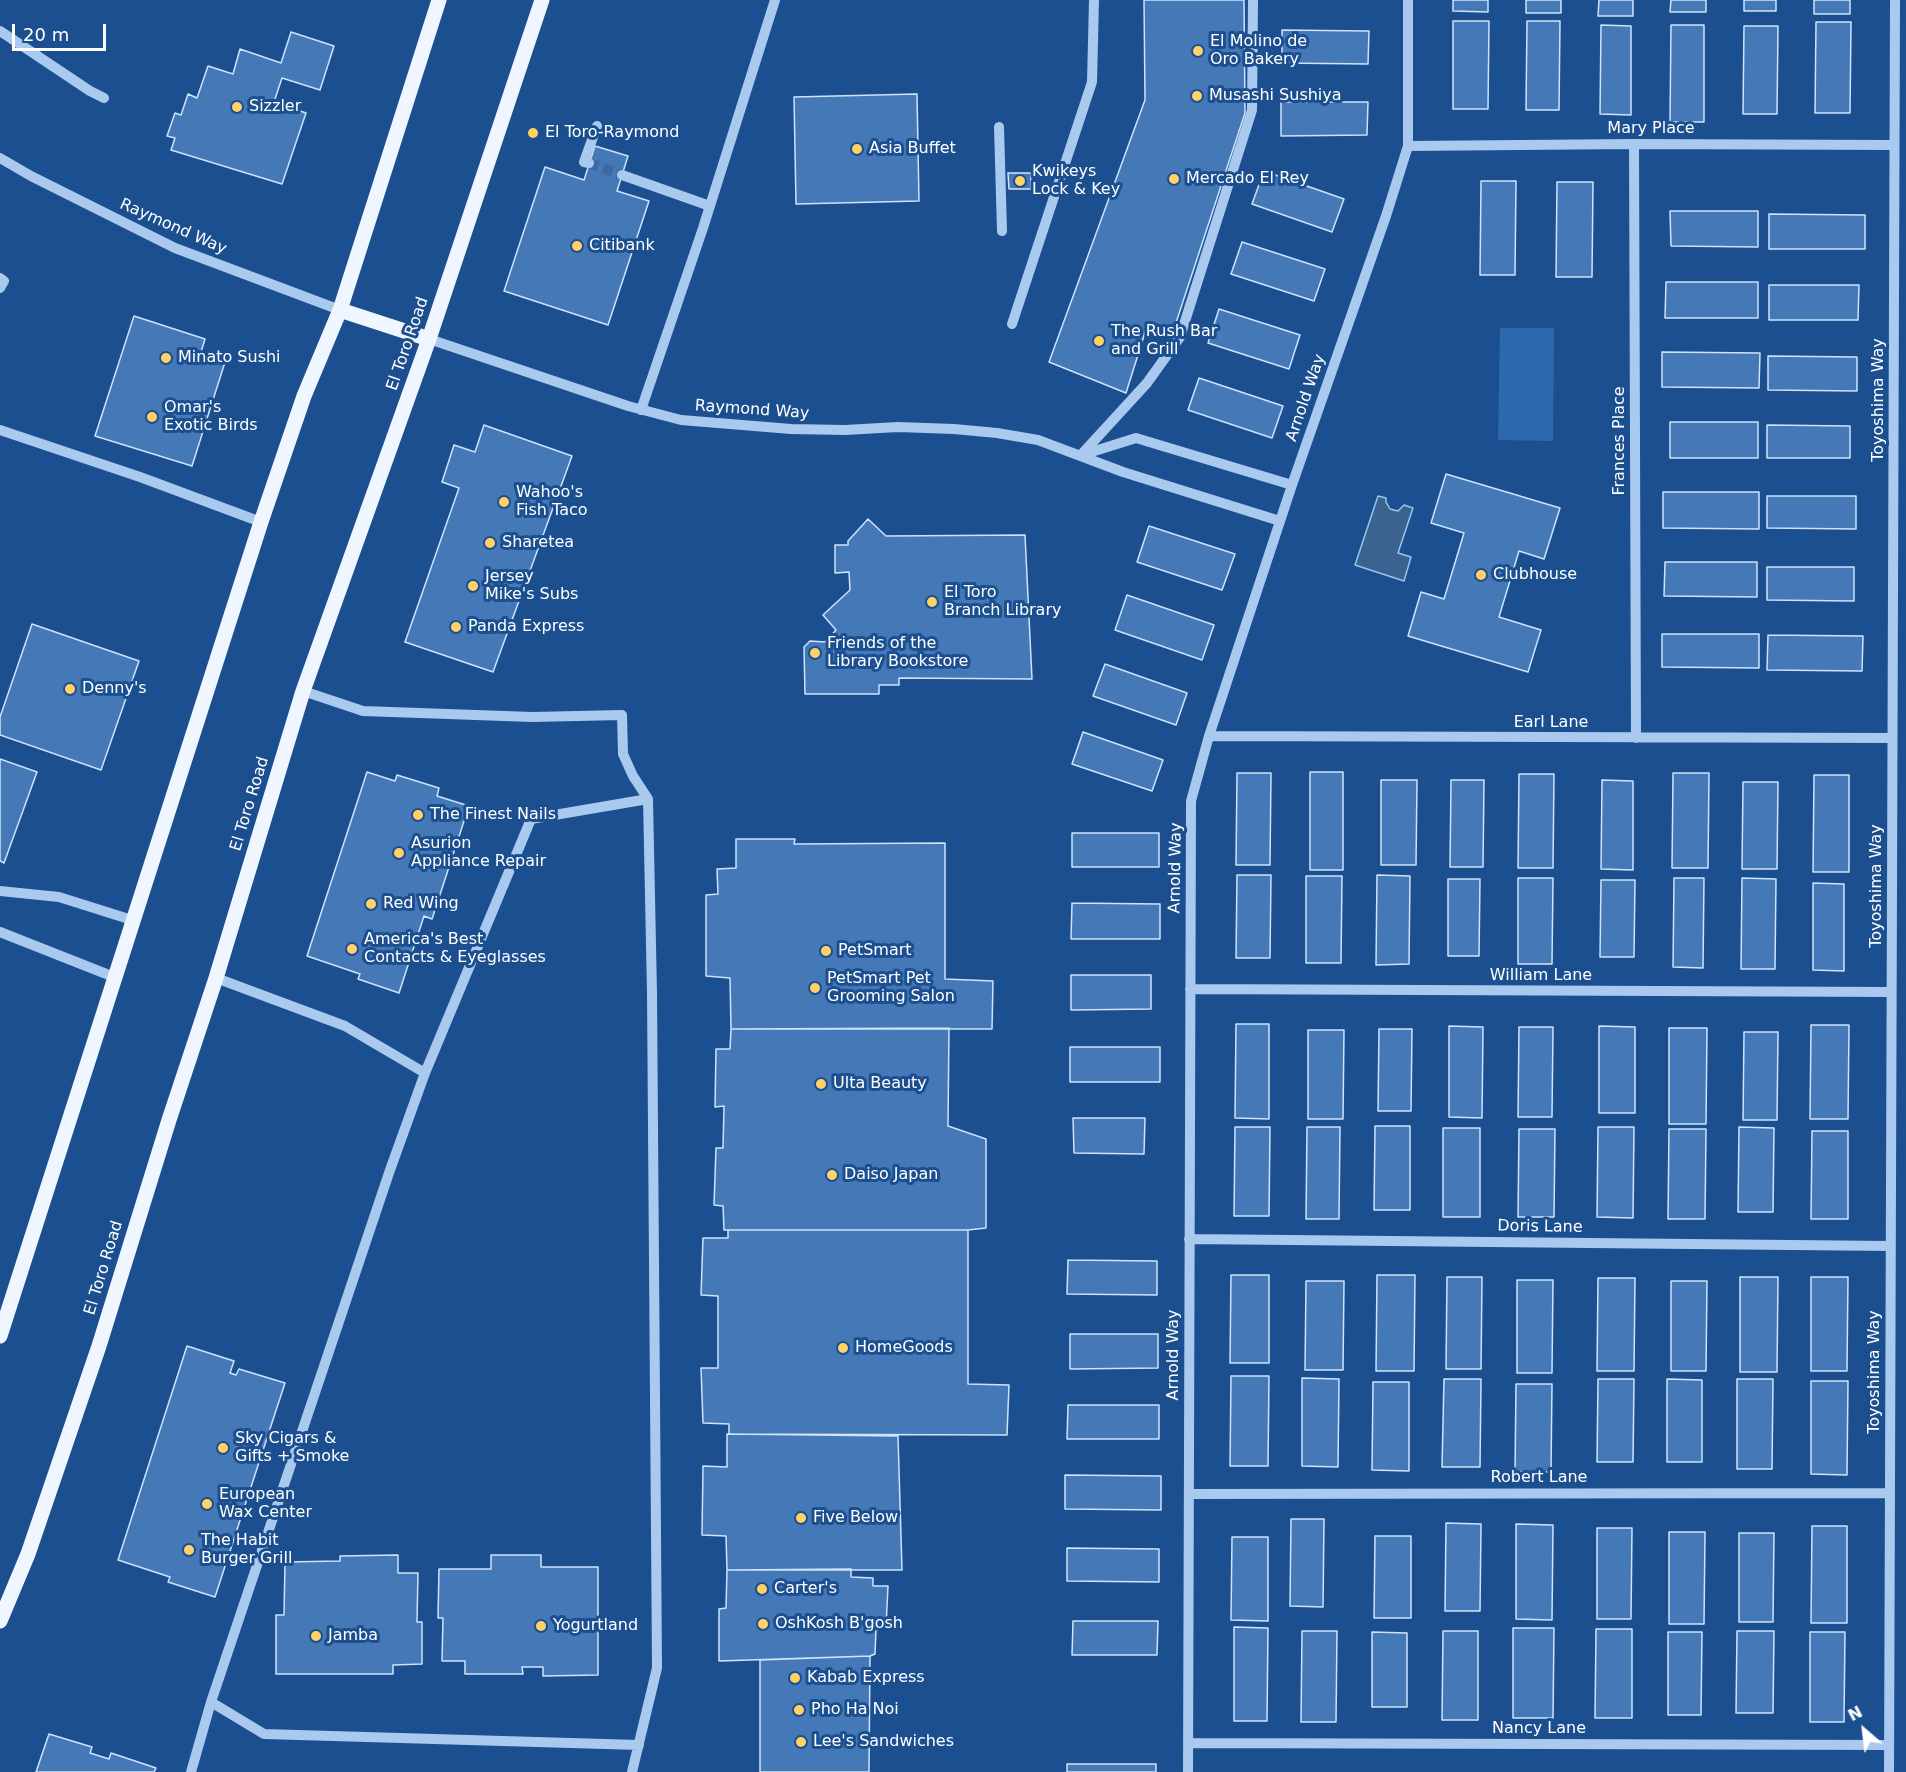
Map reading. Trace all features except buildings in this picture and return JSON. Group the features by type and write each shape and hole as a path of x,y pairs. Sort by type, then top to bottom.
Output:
{"main road":[{"path":"0,1336 261,522 304,396 340,310 439,0"},
{"name":"El Toro Road","path":"0,1622 28,1554 91,1368 216,978 303,691 429,339 542,0"},
{"path":"340,310 429,339"}],"street":[{"path":"640,410 710,206 775,0"},
{"path":"1012,324 1092,82 1094,0"},
{"path":"1081,455 1147,383 1180,337 1252,110 1252,0"},
{"name":"Arnold Way","path":"1188,1772 1191,801 1209,736 1280,521 1408,146 1408,0"},
{"name":"Toyoshima Way","path":"1889,1772 1895,0"},
{"path":"0,31 104,98"},
{"path":"589,164 584,162 597,126"},
{"path":"999,127 1002,231"},
{"name":"Frances Place","path":"1634,144 1635,738"},
{"name":"Mary Place","path":"1408,146 1894,145"},
{"name":"Raymond Way","path":"0,158 31,176 175,248 340,310"},
{"path":"622,175 710,206"},
{"path":"0,278 4,281 0,288"},
{"name":"Raymond Way","path":"429,339 640,410 681,420 791,429 845,430 898,427 997,433 1038,440 1123,472 1280,521"},
{"path":"0,430 140,477 261,522"},
{"path":"1081,455 1136,438 1292,485"},
{"path":"303,691 363,711 532,717 622,715 623,754 633,776 648,799 652,969 657,1668 632,1772"},
{"name":"Earl Lane","path":"1209,736 1892,738"},
{"path":"191,1772 212,1702 390,1170 425,1073 531,819 648,799"},
{"path":"0,891 59,897 132,920"},
{"path":"0,932 114,977"},
{"path":"216,978 345,1026 425,1073"},
{"name":"William Lane","path":"1190,990 1892,992"},
{"name":"Doris Lane","path":"1189,1239 1891,1246"},
{"name":"Robert Lane","path":"1189,1494 1890,1493"},
{"path":"212,1702 264,1734 639,1745"},
{"name":"Nancy Lane","path":"1188,1743 1889,1745"}],"shaded area":[{"path":"1500,328 1554,328 1553,441 1498,440"},
{"path":"1378,496 1386,498 1390,509 1398,511 1404,505 1413,508 1398,553 1411,557 1404,581 1355,565"}],"tunnel":[{"path":"589,163 622,175"}],"place":[{"name":"El Molino de Oro Bakery","path":"1198,51"},
{"name":"Musashi Sushiya","path":"1197,96"},
{"name":"Sizzler","path":"237,107"},
{"name":"El Toro-Raymond","path":"533,133"},
{"name":"Asia Buffet","path":"857,149"},
{"name":"Mercado El Rey","path":"1174,179"},
{"name":"Kwikeys Lock & Key","path":"1020,181"},
{"name":"Citibank","path":"577,246"},
{"name":"The Rush Bar and Grill","path":"1099,341"},
{"name":"Minato Sushi","path":"166,358"},
{"name":"Omar's Exotic Birds","path":"152,417"},
{"name":"Wahoo's Fish Taco","path":"504,502"},
{"name":"Sharetea","path":"490,543"},
{"name":"Clubhouse","path":"1481,575"},
{"name":"Jersey Mike's Subs","path":"473,586"},
{"name":"El Toro Branch Library","path":"932,602"},
{"name":"Panda Express","path":"456,627"},
{"name":"Friends of the Library Bookstore","path":"815,653"},
{"name":"Denny's","path":"70,689"},
{"name":"The Finest Nails","path":"418,815"},
{"name":"Asurion Appliance Repair","path":"399,853"},
{"name":"Red Wing","path":"371,904"},
{"name":"America's Best Contacts & Eyeglasses","path":"352,949"},
{"name":"PetSmart","path":"826,951"},
{"name":"PetSmart Pet Grooming Salon","path":"815,988"},
{"name":"Ulta Beauty","path":"821,1084"},
{"name":"Daiso Japan","path":"832,1175"},
{"name":"HomeGoods","path":"843,1348"},
{"name":"Sky Cigars & Gifts + Smoke","path":"223,1448"},
{"name":"European Wax Center","path":"207,1504"},
{"name":"Five Below","path":"801,1518"},
{"name":"The Habit Burger Grill","path":"189,1550"},
{"name":"Carter's","path":"762,1589"},
{"name":"OshKosh B'gosh","path":"763,1624"},
{"name":"Yogurtland","path":"541,1626"},
{"name":"Jamba","path":"316,1636"},
{"name":"Kabab Express","path":"795,1678"},
{"name":"Pho Ha Noi","path":"799,1710"},
{"name":"Lee's Sandwiches","path":"801,1742"}]}
